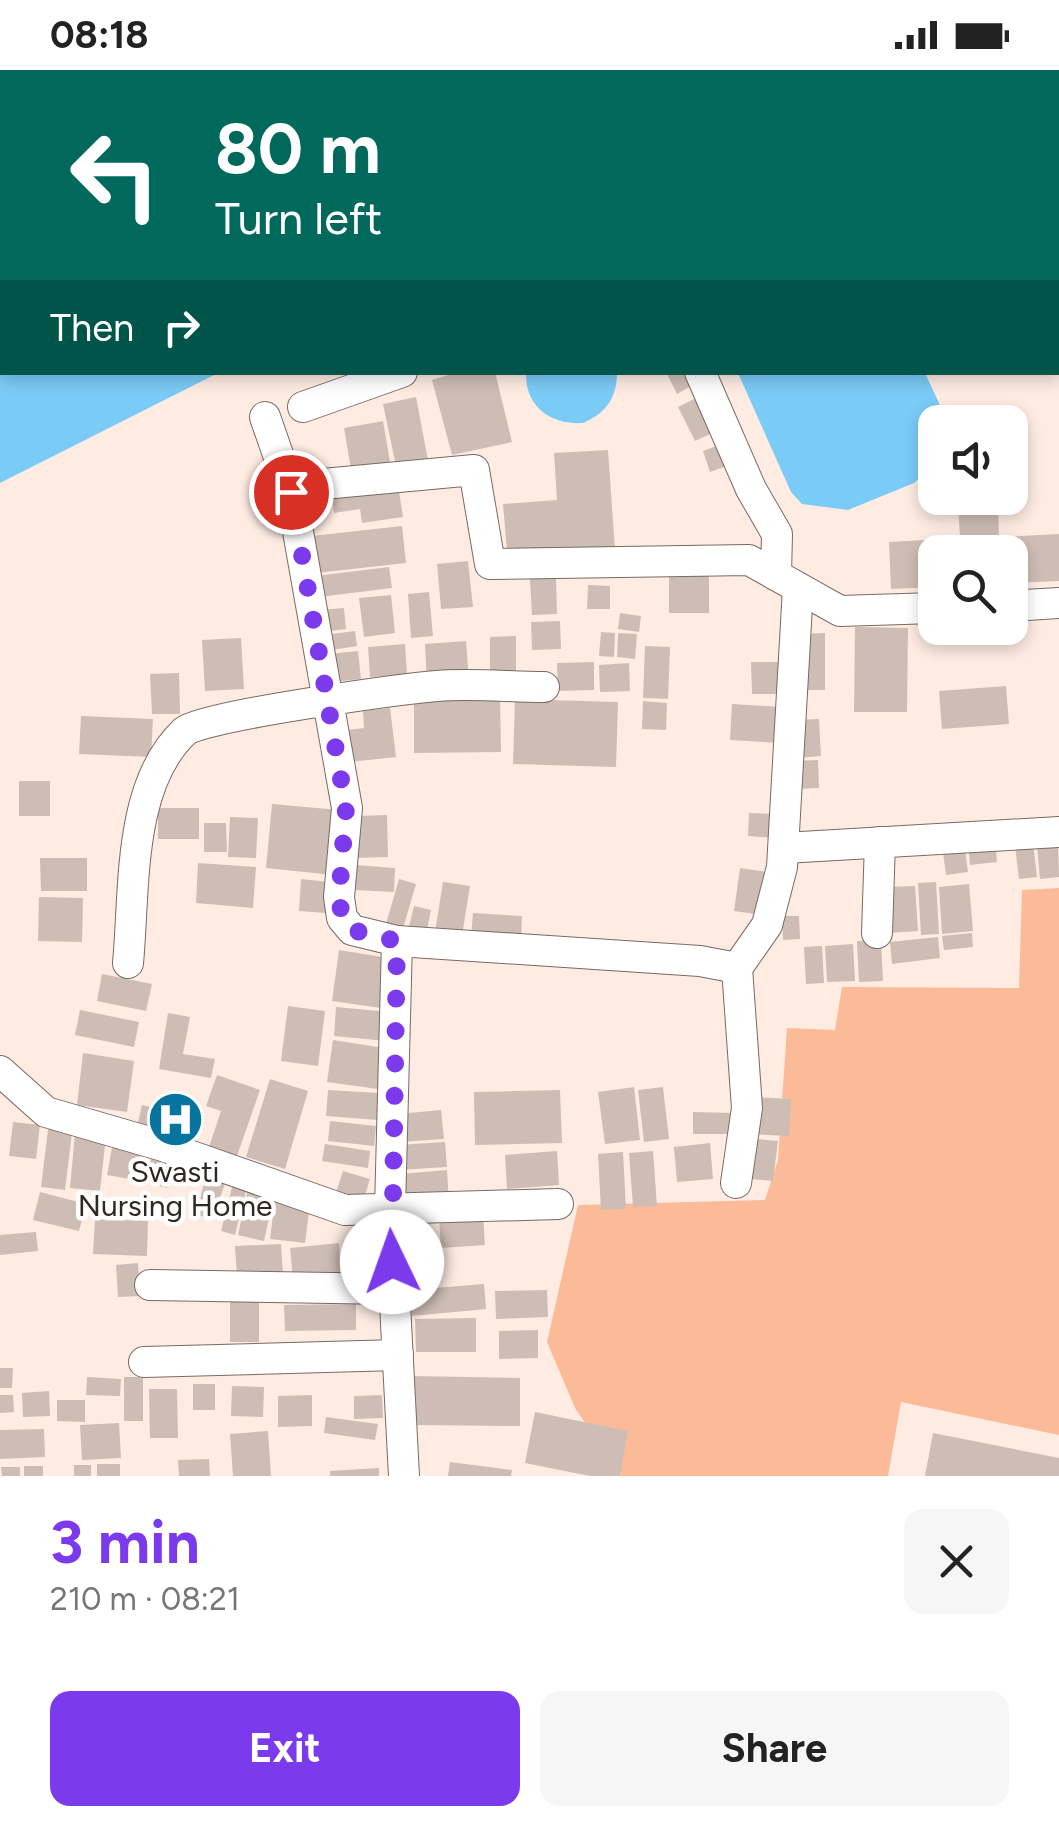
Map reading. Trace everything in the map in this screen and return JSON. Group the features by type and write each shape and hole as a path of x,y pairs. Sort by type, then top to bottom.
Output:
{"street":[{"path":"303,407 394,375"},
{"path":"701,375 751,489 777,534 787,582 784,848 767,926 737,968 747,1108 736,1182"},
{"path":"265,417 291,492 346,808 339,897 342,918 352,930 397,941 737,968"},
{"path":"291,492 322,484 474,470 490,564 748,560 840,611 918,609"},
{"path":"1028,605 1059,604"},
{"path":"128,963 144,807 156,774 185,731 238,712 326,704 439,686 544,687"},
{"path":"784,848 1059,832"},
{"path":"878,933 880,842"},
{"path":"397,941 390,1208 404,1476"},
{"path":"0,1071 46,1112 163,1146 345,1210 558,1204"},
{"path":"150,1285 394,1289"},
{"path":"144,1362 398,1355"}],"shaded area":[{"path":"1059,888 1059,1435 901,1402 888,1476 621,1476 575,1408 547,1342 578,1205 765,1200 778,1160 787,1028 835,1030 842,987 1019,988 1022,890"}],"water":[{"path":"0,375 214,375 0,483"},
{"path":"526,375 617,375 609,404 583,423 560,421 542,412 527,385"},
{"path":"739,375 926,375 939,405 918,405 918,479 848,510 802,504 791,492"}],"building":[{"path":"448,375 496,375 512,442 452,455 432,380"},
{"path":"668,375 697,375 700,381 677,394"},
{"path":"704,394 721,429 695,441 678,407"},
{"path":"416,397 428,460 396,466 383,404"},
{"path":"383,421 390,462 351,469 344,428"},
{"path":"727,442 735,463 710,472 703,451"},
{"path":"608,450 615,550 507,551 503,504 557,500 554,453"},
{"path":"398,485 403,517 362,523 360,509 334,513 332,495"},
{"path":"959,515 998,515 999,535 960,535"},
{"path":"402,526 406,563 316,573 312,536"},
{"path":"1059,534 1059,581 1028,582 1028,536"},
{"path":"918,540 918,588 891,589 889,542"},
{"path":"468,561 473,607 441,609 437,564"},
{"path":"389,567 392,588 319,597 316,576"},
{"path":"709,567 709,613 669,613 669,568"},
{"path":"556,577 557,614 532,615 530,579"},
{"path":"588,585 610,586 610,609 587,609"},
{"path":"429,592 433,636 411,638 408,594"},
{"path":"391,595 395,633 364,637 359,598"},
{"path":"344,608 346,629 322,632 320,610"},
{"path":"620,613 641,616 639,632 618,629"},
{"path":"560,621 561,649 532,650 531,622"},
{"path":"855,627 908,628 907,712 854,712"},
{"path":"355,631 357,646 326,651 324,635"},
{"path":"601,632 615,633 614,657 599,656"},
{"path":"618,633 637,634 635,659 617,657"},
{"path":"825,633 825,690 803,690 803,634"},
{"path":"516,636 516,681 490,681 490,637"},
{"path":"241,638 244,689 205,691 202,640"},
{"path":"466,641 469,680 427,683 425,644"},
{"path":"405,644 407,675 370,677 368,647"},
{"path":"645,646 670,647 668,699 643,698"},
{"path":"358,651 361,679 332,682 329,654"},
{"path":"594,662 594,690 558,691 557,663"},
{"path":"751,662 784,662 784,694 752,694"},
{"path":"629,663 630,691 600,692 599,665"},
{"path":"179,673 180,714 152,714 150,674"},
{"path":"1006,686 1009,724 942,729 939,691"},
{"path":"414,694 500,694 501,752 414,753"},
{"path":"515,699 618,702 616,767 513,764"},
{"path":"643,701 667,703 666,730 642,729"},
{"path":"732,704 781,707 779,743 730,740"},
{"path":"390,708 396,757 350,762 347,730 364,728 363,711"},
{"path":"81,716 153,719 151,757 79,754"},
{"path":"819,719 821,756 797,758 795,720"},
{"path":"818,760 819,788 795,789 794,761"},
{"path":"19,781 50,781 50,816 19,816"},
{"path":"272,804 339,810 333,875 266,868"},
{"path":"158,808 199,808 199,839 158,839"},
{"path":"749,813 778,814 776,838 748,836"},
{"path":"387,815 388,857 357,858 357,816"},
{"path":"230,817 258,818 256,858 228,857"},
{"path":"204,823 226,823 227,852 204,852"},
{"path":"995,838 997,862 970,865 968,840"},
{"path":"1033,843 1037,877 1019,879 1015,845"},
{"path":"1058,844 1059,877 1040,879 1037,847"},
{"path":"965,850 968,872 946,875 943,852"},
{"path":"40,858 87,858 87,891 41,891"},
{"path":"198,863 256,867 253,908 196,903"},
{"path":"355,865 395,868 394,892 354,890"},
{"path":"740,868 775,873 769,916 734,911"},
{"path":"301,879 329,882 326,913 299,911"},
{"path":"399,879 416,884 402,932 385,927"},
{"path":"443,882 470,886 462,936 435,932"},
{"path":"936,882 939,934 921,935 918,883"},
{"path":"969,884 973,931 942,934 939,887"},
{"path":"915,886 918,931 888,933 886,887"},
{"path":"39,897 83,898 82,942 38,941"},
{"path":"414,906 431,910 426,935 408,931"},
{"path":"473,913 522,916 521,941 471,938"},
{"path":"782,916 799,916 800,939 783,940"},
{"path":"972,933 973,947 944,950 942,936"},
{"path":"938,937 940,958 892,964 890,942"},
{"path":"881,940 883,981 859,982 857,941"},
{"path":"853,944 855,981 827,982 825,946"},
{"path":"822,946 824,983 806,984 804,947"},
{"path":"339,950 395,959 388,1009 332,1001"},
{"path":"102,974 152,984 146,1011 97,1001"},
{"path":"288,1006 325,1011 318,1066 281,1061"},
{"path":"336,1007 389,1012 386,1041 334,1036"},
{"path":"80,1010 139,1022 134,1047 75,1035"},
{"path":"168,1013 190,1017 183,1054 215,1059 211,1078 159,1069"},
{"path":"333,1040 384,1048 378,1089 327,1082"},
{"path":"83,1053 134,1061 127,1112 77,1105"},
{"path":"217,1075 260,1090 237,1156 209,1147 221,1111 206,1106"},
{"path":"270,1079 308,1091 285,1169 246,1157"},
{"path":"634,1087 640,1140 605,1144 598,1092"},
{"path":"663,1087 669,1139 644,1142 638,1090"},
{"path":"328,1090 379,1093 378,1120 326,1116"},
{"path":"560,1090 562,1143 475,1145 474,1092"},
{"path":"750,1097 791,1099 789,1136 748,1134"},
{"path":"142,1105 163,1110 158,1132 137,1127"},
{"path":"171,1110 196,1118 188,1140 163,1131"},
{"path":"441,1110 444,1139 400,1142 398,1114"},
{"path":"693,1112 733,1113 733,1134 693,1134"},
{"path":"330,1121 376,1126 374,1146 328,1141"},
{"path":"13,1122 40,1125 36,1159 9,1156"},
{"path":"49,1122 73,1125 65,1190 41,1187"},
{"path":"75,1133 106,1136 100,1191 70,1188"},
{"path":"746,1138 778,1141 773,1181 742,1178"},
{"path":"113,1142 147,1149 141,1181 107,1175"},
{"path":"445,1142 447,1167 399,1170 397,1145"},
{"path":"710,1143 713,1179 677,1182 674,1147"},
{"path":"325,1144 370,1151 368,1168 322,1161"},
{"path":"153,1151 174,1156 167,1188 145,1182"},
{"path":"557,1151 559,1185 507,1189 505,1155"},
{"path":"653,1151 657,1206 633,1207 629,1153"},
{"path":"623,1152 626,1209 601,1210 598,1154"},
{"path":"447,1170 449,1203 401,1206 400,1174"},
{"path":"208,1171 227,1177 213,1220 195,1214"},
{"path":"343,1171 370,1179 362,1205 335,1196"},
{"path":"233,1183 247,1187 235,1235 221,1231"},
{"path":"248,1189 274,1195 264,1241 238,1235"},
{"path":"40,1192 86,1204 79,1231 33,1220"},
{"path":"275,1199 310,1203 305,1243 270,1239"},
{"path":"483,1215 485,1245 441,1248 439,1218"},
{"path":"95,1219 148,1221 147,1256 93,1254"},
{"path":"36,1232 38,1251 0,1255 0,1235"},
{"path":"339,1243 341,1275 293,1279 290,1248"},
{"path":"281,1244 283,1275 237,1277 235,1246"},
{"path":"138,1263 140,1296 118,1297 116,1265"},
{"path":"484,1284 486,1309 412,1316 410,1290"},
{"path":"547,1290 548,1317 496,1319 495,1291"},
{"path":"230,1302 259,1302 259,1342 230,1342"},
{"path":"356,1304 356,1330 285,1331 284,1305"},
{"path":"476,1318 476,1352 416,1352 415,1319"},
{"path":"538,1330 538,1358 499,1359 499,1331"},
{"path":"0,1368 13,1368 12,1388 0,1388"},
{"path":"410,1376 520,1378 520,1426 410,1425"},
{"path":"87,1377 121,1379 120,1396 86,1395"},
{"path":"124,1377 143,1377 143,1421 124,1421"},
{"path":"193,1384 215,1384 215,1410 193,1410"},
{"path":"232,1386 264,1387 263,1417 231,1416"},
{"path":"149,1389 177,1389 178,1438 150,1438"},
{"path":"49,1391 50,1416 23,1417 22,1393"},
{"path":"0,1395 13,1395 14,1412 0,1413"},
{"path":"312,1395 312,1426 278,1427 278,1396"},
{"path":"382,1395 383,1418 354,1419 354,1396"},
{"path":"57,1400 85,1400 85,1422 57,1421"},
{"path":"535,1412 628,1431 620,1476 590,1476 525,1463"},
{"path":"326,1417 378,1424 375,1440 324,1433"},
{"path":"119,1423 121,1458 82,1460 80,1425"},
{"path":"44,1429 45,1457 0,1459 0,1430"},
{"path":"268,1431 271,1476 233,1476 230,1434"},
{"path":"933,1433 1059,1458 1059,1476 925,1476"},
{"path":"209,1459 210,1476 179,1476 178,1460"},
{"path":"450,1462 512,1470 511,1476 448,1476"},
{"path":"97,1464 120,1464 120,1476 97,1476"},
{"path":"74,1465 91,1465 91,1476 74,1476"},
{"path":"24,1466 43,1466 43,1476 24,1476"},
{"path":"1,1467 20,1467 20,1476 2,1476"},
{"path":"379,1468 379,1476 330,1476 330,1471"}],"place":[{"name":"Swasti Nursing Home","path":"175,1119"}],"route":[{"path":"291,492 346,808 339,897 342,918 352,930 397,941 392,1262"}]}
